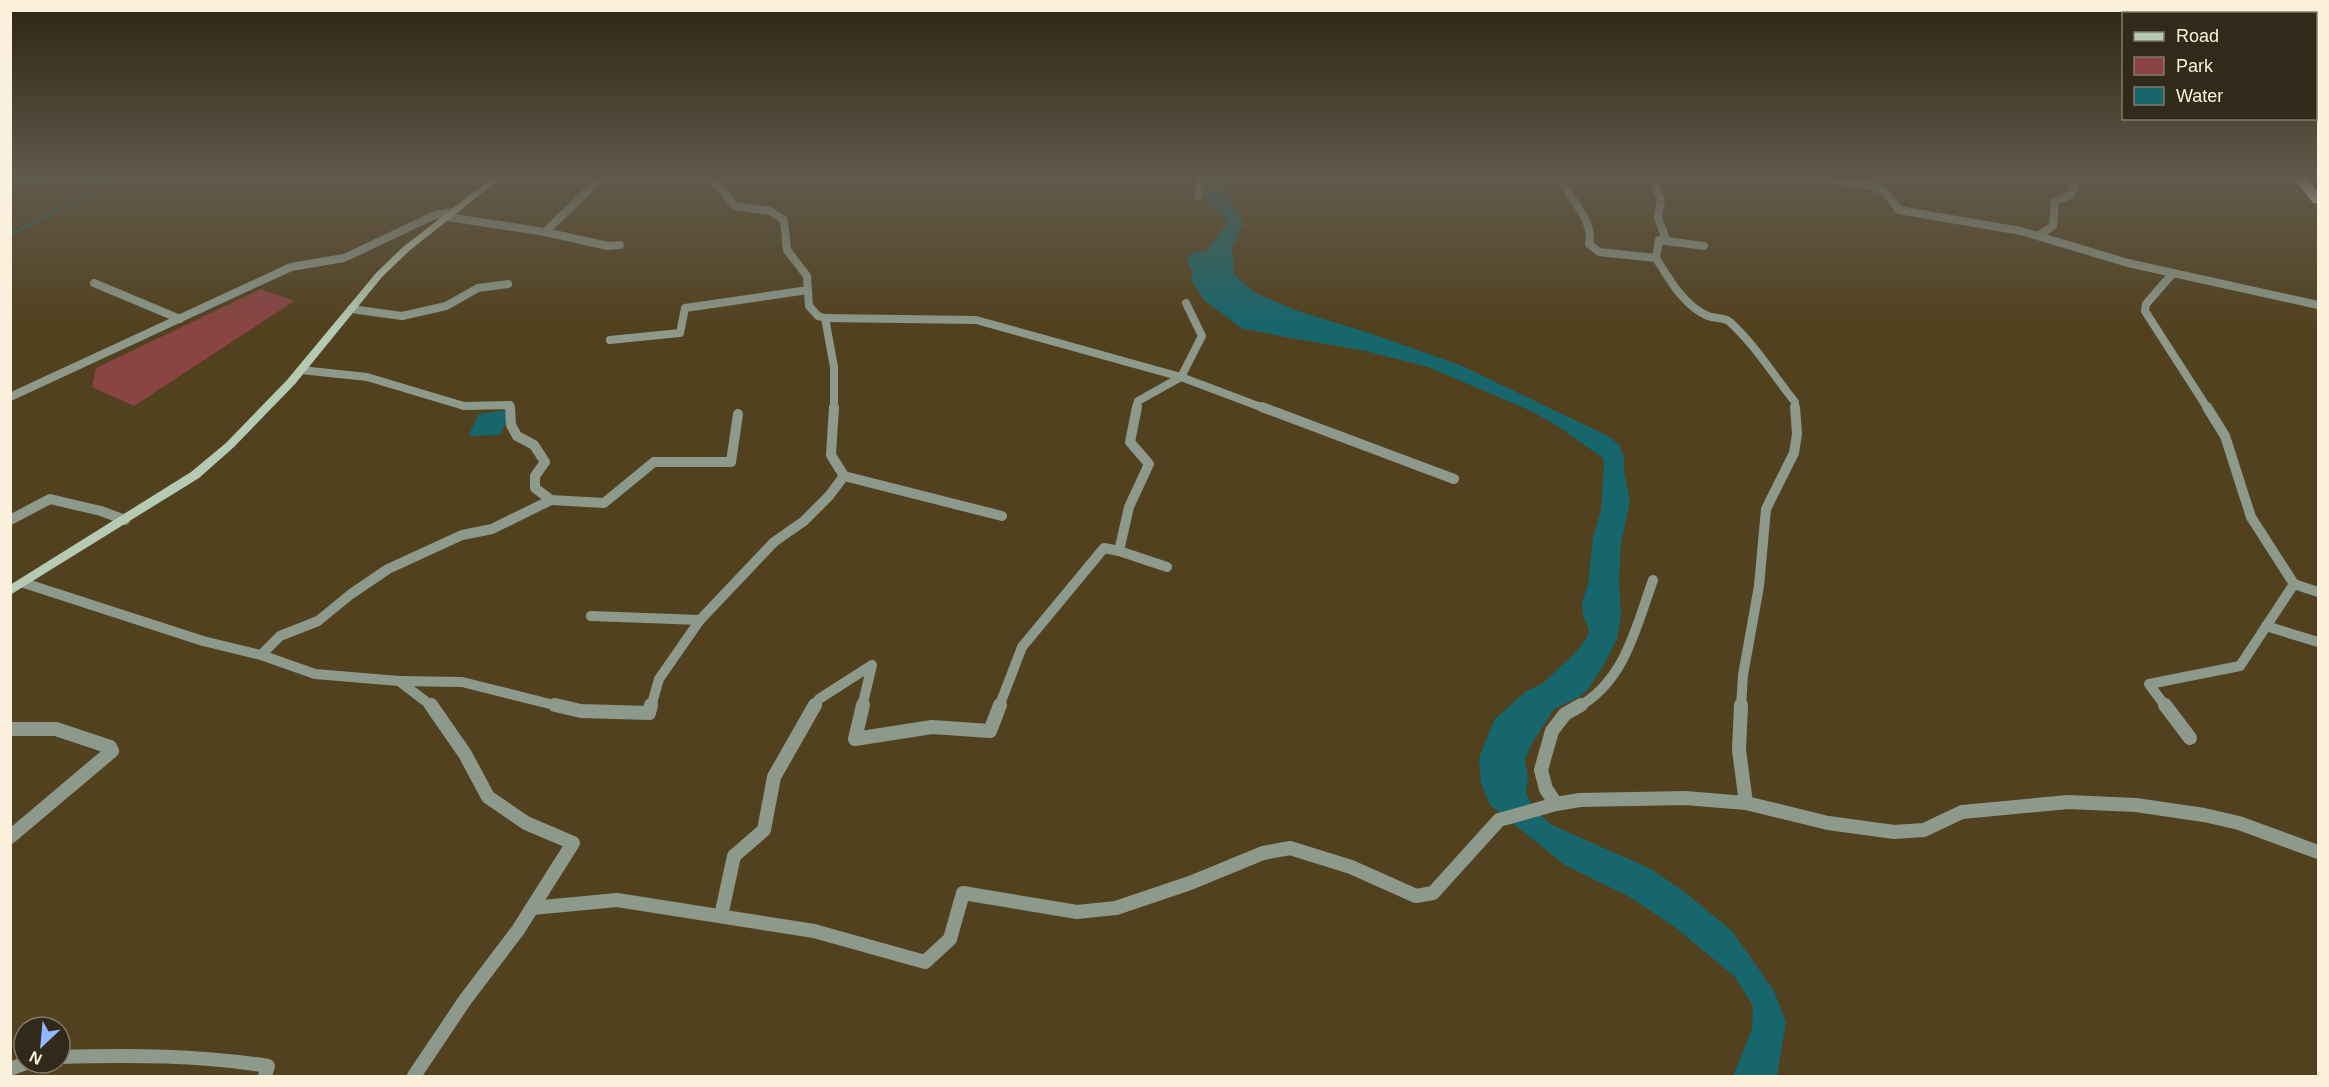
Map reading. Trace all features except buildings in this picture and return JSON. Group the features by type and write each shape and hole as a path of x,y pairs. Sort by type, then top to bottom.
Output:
{"main road":[{"path":"10,591 125,520 209,464 301,370 379,276 406,249 436,226"}],"street":[{"path":"10,397 291,267 306,262 330,262 344,258 411,226"},
{"path":"512,226 608,246 620,245"},
{"path":"545,232 551,226"},
{"path":"785,226 787,250 807,276 809,306 818,316 825,318 976,320 1181,377 1454,480"},
{"path":"1587,226 1591,236 1589,244 1599,252 1656,258"},
{"path":"1662,226 1666,239"},
{"path":"1984,226 2039,236 2128,263 2319,305"},
{"path":"2039,236 2053,226"},
{"path":"1704,246 1666,239 1657,242 1656,258 1674,287 1688,301 1708,316 1728,320 1746,339 1795,402 1797,434 1794,453 1766,509 1759,586 1743,675 1739,750 1746,802"},
{"path":"2173,273 2146,304 2145,311 2225,436 2251,517 2294,584 2319,592"},
{"path":"94,283 180,319"},
{"path":"351,309 402,316 446,306 478,288 508,284"},
{"path":"610,340 680,333 685,308 808,290"},
{"path":"1119,551 1129,507 1149,464 1130,442 1138,401 1181,377 1202,336 1186,303"},
{"path":"825,318 834,367 835,395 831,455 844,476 1002,516"},
{"path":"301,370 367,377 464,406 510,405 511,424 518,435 534,445 545,462 535,476 536,488 551,500"},
{"path":"261,655 280,636 318,621 351,594 388,569 462,535 492,529 551,500 604,503 654,462 731,462 738,414"},
{"path":"24,583 203,641 261,655 315,674 399,681 462,682 581,711 649,713 659,679 700,620 774,542 804,521 829,496 844,476"},
{"path":"10,520 50,499 101,511 125,520"},
{"path":"721,916 734,856 764,830 774,777 819,699 872,666 855,739 932,727 990,731 1022,647 1104,548 1167,567"},
{"path":"1550,805 1541,770 1552,731 1566,714 1587,702 1614,677 1622,664 1653,580"},
{"path":"2190,738 2149,684 2240,666 2294,584"},
{"path":"591,616 700,620"},
{"path":"2266,626 2319,642"},
{"path":"399,681 434,708 465,754 488,797 526,823 573,843 532,908 414,1077"},
{"path":"10,729 56,729 110,747 112,751 10,837"},
{"path":"532,908 617,900 814,932 925,962 950,939 963,893 1077,912 1116,908 1190,883 1263,853 1290,848 1351,867 1416,896 1433,893 1499,820 1550,805 1581,800 1685,798 1746,802 1828,823 1894,832 1924,830 1962,812 2068,802 2136,805 2204,815 2240,824 2319,852"},
{"path":"72,1057 164,1056 247,1062 268,1066 265,1077"}],"green space":[{"path":"261,289 294,301 134,406 92,387 96,368"}],"water":[{"path":"1225,226 1243,226 1232,248 1234,274 1255,293 1298,311 1460,365 1610,437 1620,446 1624,457 1624,472 1630,501 1621,543 1619,580 1621,615 1617,639 1589,688 1581,696 1554,709 1531,745 1525,760 1528,777 1526,794 1535,811 1552,825 1651,869 1682,890 1732,931 1774,991 1786,1022 1777,1076 1733,1076 1752,1029 1753,1006 1735,977 1676,928 1630,897 1566,866 1490,805 1481,783 1479,758 1494,720 1525,692 1543,683 1576,652 1587,638 1589,629 1583,616 1582,602 1588,585 1593,538 1601,510 1603,458 1556,425 1531,411 1428,367 1366,351 1241,328 1204,300 1192,281 1192,271 1187,262 1188,257 1194,252 1206,251"},
{"path":"512,409 500,435 468,436 479,414"}],"waterway":[{"path":"10,235 27,226"}]}
